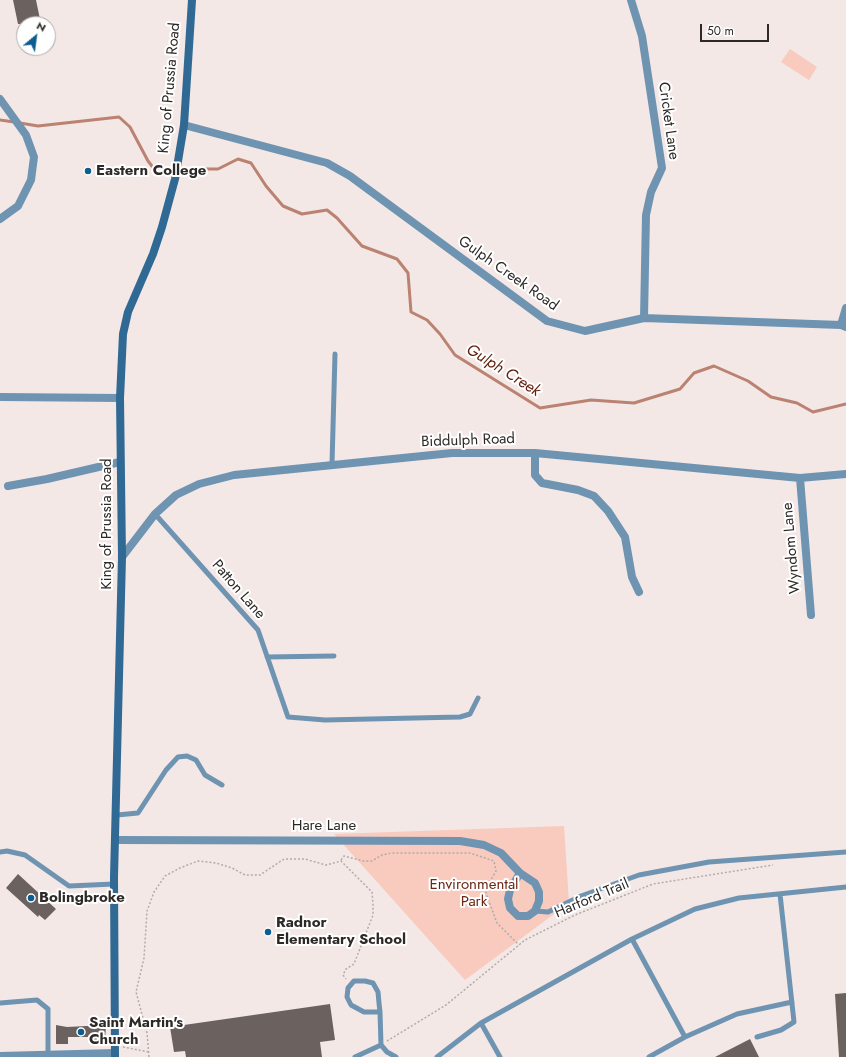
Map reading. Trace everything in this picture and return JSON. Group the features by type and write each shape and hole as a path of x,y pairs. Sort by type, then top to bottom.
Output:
{"street":[{"name":"King of Prussia Road","path":"115,1052 114,884 117,815 122,557 120,398 123,334 128,312 153,254 175,179 184,125 192,0"},
{"name":"Cricket Lane","path":"631,0 642,36 662,168 651,192 646,215 644,318"},
{"path":"0,98 26,135 34,158 31,180 18,206 0,218"},
{"name":"Gulph Creek Road","path":"184,125 327,162 350,176 547,321 585,331 644,318 843,326"},
{"path":"843,326 846,308"},
{"path":"0,397 120,398"},
{"name":"Biddulph Road","path":"122,557 155,514 176,495 199,484 234,475 452,453 535,453 800,478 846,474"},
{"path":"535,453 536,475 542,483 578,490 594,496 608,511 625,537 632,577 639,592"},
{"path":"8,486 47,479 120,462"},
{"name":"Wyndom Lane","path":"800,478 811,615"},
{"name":"Hare Lane","path":"116,840 460,841 484,845 501,853 520,873 535,884 539,892 540,901 534,911"},
{"path":"520,873 510,890 508,899 510,908 518,916 528,916 534,911"},
{"path":"0,1056 115,1052"}],"lane":[{"path":"332,464 336,354"},
{"name":"Patton Lane","path":"155,514 258,630 288,717 325,720 460,717 470,714 478,698"},
{"path":"268,657 334,656"},
{"path":"117,815 138,813 166,770 178,757 187,756 196,760 205,775 222,785"},
{"path":"0,852 7,851 24,855 69,886 114,884"},
{"path":"534,911 548,912 581,896 639,875 709,862 846,852"},
{"path":"437,1057 481,1023 632,939 695,909 739,898 846,887"},
{"path":"757,1037 781,1030 794,1022 780,894"},
{"path":"632,939 685,1037"},
{"path":"380,1012 364,1012 351,1005 347,997 348,988 354,981 365,980 373,983 378,992 380,1012 381,1045 387,1054 396,1057"},
{"path":"0,1003 37,1000 48,1009 48,1055"},
{"path":"649,1057 685,1037 737,1014 792,1002"},
{"path":"481,1023 500,1057"},
{"path":"355,1057 381,1045"}],"path":[{"path":"149,1057 147,1033 136,992 144,958 146,911 154,892 165,876 198,861 216,863 232,868 245,875 260,875 284,859 305,859 326,865 341,860 344,856 363,861 372,861 382,855 391,853 470,853 494,861 496,871 486,892 497,923 519,945"},
{"path":"341,860 372,892 373,915 354,964 346,969 343,975 351,984"},
{"name":"Harford Trail","path":"381,1045 446,1005 519,945 575,915 653,884 775,865"},
{"path":"115,1052 149,1052"}],"green space":[{"path":"790,49 817,67 809,80 781,62"},
{"name":"Environmental Park","path":"564,826 569,903 465,980 334,834"}],"building":[{"path":"13,0 36,0 39,16 16,16"},
{"name":"Bolingbroke","path":"18,874 56,909 45,920 39,915 38,917 6,888"},
{"path":"846,993 846,1057 839,1057 835,994"},
{"path":"330,1004 335,1040 320,1042 322,1057 186,1057 185,1051 174,1052 170,1027"},
{"name":"Saint Martin's Church","path":"56,1025 67,1027 106,1025 105,1041 90,1041 89,1037 68,1037 68,1044 56,1044"},
{"path":"750,1039 759,1057 715,1057"}],"waterway":[{"name":"Gulph Creek","path":"20,123 38,126 119,117 130,127 148,161 159,175 198,169 218,169 238,159 251,163 266,186 283,206 302,214 327,210 337,218 362,246 397,259 408,273 411,312 427,320 440,334 455,355 540,408 591,400 634,403 680,389 694,373 714,366 748,381 771,397 797,403 813,412 846,404"},
{"name":"Gulph Creek","path":"0,120 14,122"}],"place":[{"name":"Eastern College","path":"88,171"},
{"name":"Bolingbroke","path":"31,898"},
{"name":"Radnor Elementary School","path":"268,932"},
{"name":"Saint Martin's Church","path":"81,1032"}]}
